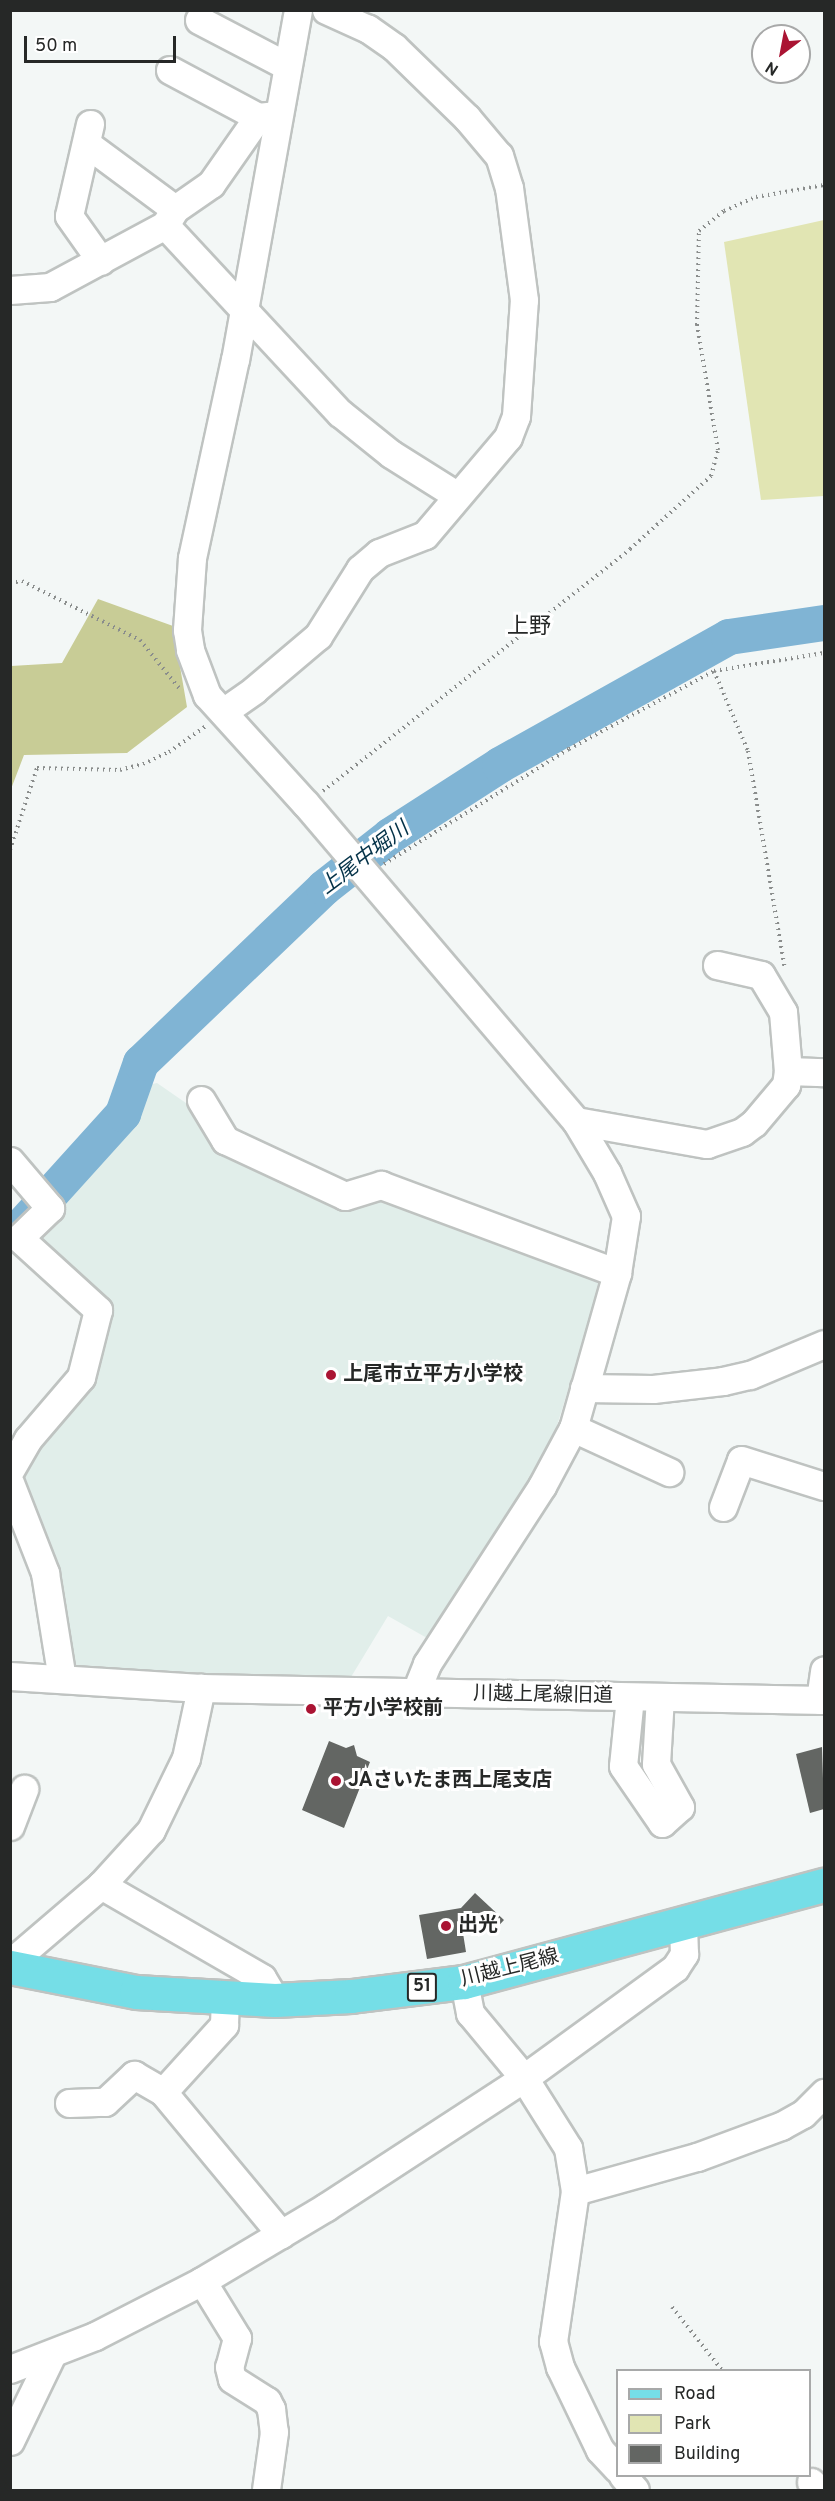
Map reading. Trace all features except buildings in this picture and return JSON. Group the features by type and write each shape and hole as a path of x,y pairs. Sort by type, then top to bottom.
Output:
{"main road":[{"name":"川越上尾線","path":"10,1965 136,1992 275,2000 351,1996 464,1982 825,1885"}],"street":[{"path":"298,10 287,66 268,116 242,310 192,558 188,594 190,650 215,704 306,804 357,867 576,1121 607,1173 626,1216 617,1273 573,1428 542,1486 427,1664 415,1694"},
{"path":"215,704 254,690 318,636 360,569 380,553 425,535 456,495 508,437 516,416 524,300 509,188 499,156 482,134 408,60 368,29 326,10"},
{"path":"199,20 287,66"},
{"path":"170,70 268,116"},
{"path":"10,290 50,287 101,261 170,217 211,184 268,116"},
{"path":"101,261 69,216 88,134 170,217 242,310 340,413 392,454 456,495"},
{"path":"576,1121 707,1144 742,1132 754,1123 786,1085 788,1071 783,1012 761,975 717,965"},
{"path":"788,1071 825,1072"},
{"path":"201,1100 225,1140 345,1196 381,1185 617,1273"},
{"path":"10,1161 50,1208 19,1238 98,1310 81,1377 28,1439 10,1470"},
{"path":"585,1388 653,1389 723,1381 750,1375 825,1344"},
{"path":"573,1428 669,1472"},
{"path":"723,1507 741,1460 825,1486"},
{"path":"10,1484 45,1573 62,1679"},
{"path":"822,1700 825,1670"},
{"name":"川越上尾線旧道","path":"10,1676 201,1688 415,1694 822,1700"},
{"path":"10,1965 101,1885 151,1830 170,1797 186,1758 201,1688"},
{"path":"630,1697 623,1766 662,1823 680,1807 656,1764 660,1697"},
{"path":"10,1826 24,1789"},
{"path":"101,1885 262,1978 275,2000"},
{"path":"10,2369 95,2336 202,2281 282,2234 524,2079 675,1968 684,1954 683,1924"},
{"path":"464,1982 470,2013 524,2079 567,2148 575,2191 553,2341 560,2367 600,2450 616,2467"},
{"path":"163,2092 224,2025 225,1997"},
{"path":"69,2103 105,2102 134,2075 163,2092 282,2234"},
{"path":"575,2191 697,2157 781,2126 803,2114 825,2093"},
{"path":"202,2281 237,2338 229,2367 232,2379 267,2401 271,2409 274,2432 266,2490"},
{"path":"10,2441 52,2354"},
{"path":"625,2477 635,2490"}],"path":[{"path":"306,804 630,549 711,476 718,450 697,325 699,231 724,211 756,197 825,185"},
{"path":"10,583 22,581 113,624 140,640 173,684 196,697 215,704 169,752 143,764 87,771 37,768 10,850"},
{"path":"357,867 714,671 825,653"},
{"path":"714,671 748,751 786,974"},
{"path":"672,2307 721,2369"}],"shaded area":[{"name":"上尾市立平方小学校","path":"157,1083 329,1202 383,1193 604,1273 547,1458 500,1537 427,1638 388,1616 348,1682 75,1668 64,1662 18,1473 104,1308 34,1236 133,1121 148,1085"}],"green space":[{"path":"824,220 824,496 761,500 724,242"},
{"path":"98,599 173,626 187,707 127,753 24,755 11,789 11,666 62,663"}],"waterway":[{"name":"上尾中堀川","path":"20,1228 123,1114 141,1063 324,888 390,836 500,765 729,637 824,623"}],"place":[{"name":"上尾市立平方小学校","path":"331,1375"},
{"name":"平方小学校前","path":"311,1709"},
{"name":"JAさいたま西上尾支店","path":"336,1781"},
{"name":"出光","path":"446,1926"}],"district":[{"name":"上野","path":"529,628"}]}
